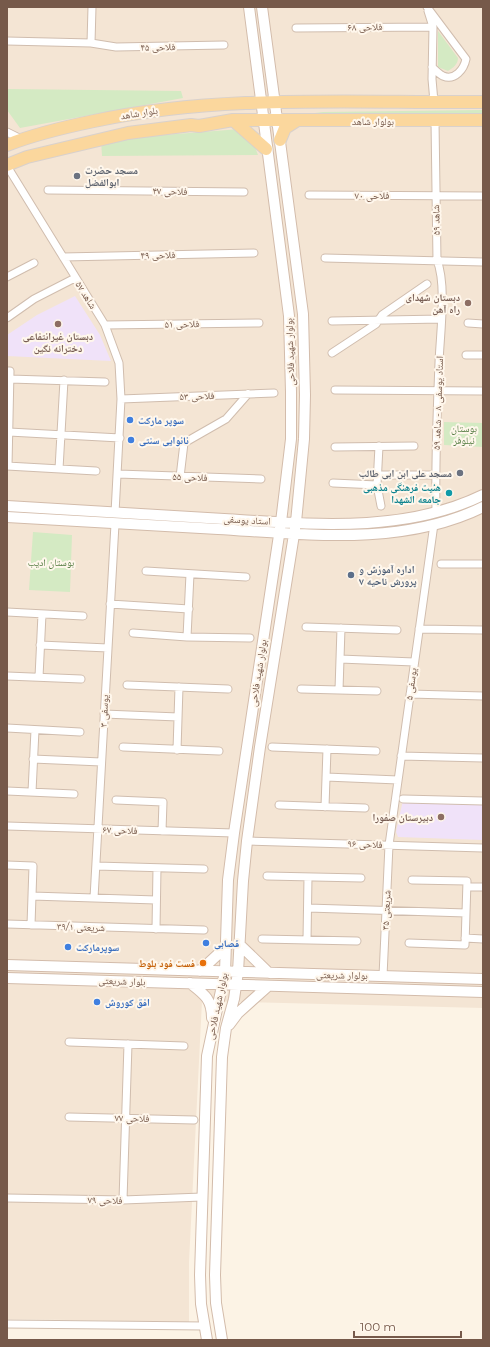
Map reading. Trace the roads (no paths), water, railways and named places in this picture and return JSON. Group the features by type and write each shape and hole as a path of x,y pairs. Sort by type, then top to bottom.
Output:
{"main road":[{"name":"بولوار شهید فلاحی","path":"207,1340 201,1304 200,1275 207,1056 225,972 228,880 281,522 291,438 291,361 289,316 248,7"},
{"name":"بولوار شهید فلاحی","path":"222,1340 216,1303 215,1275 221,1090 226,1028 238,972 243,881 260,746 296,522 304,439 305,395 303,314 262,7"},
{"name":"بلوار شاهد","path":"7,145 21,139 61,128 124,115 192,105 275,102"},
{"name":"بولوار شاهد","path":"275,102 483,102"},
{"name":"بلوار شاهد","path":"7,165 27,157 128,133 191,125 199,126 233,120 264,120"},
{"path":"233,120 266,149"},
{"name":"بولوار شاهد","path":"264,120 483,120"},
{"path":"280,140 284,128 296,120"},
{"name":"استاد یوسفی","path":"7,506 281,522 377,523 409,519 436,512 483,496"},
{"name":"استاد یوسفی","path":"7,517 279,533 377,533 434,524 483,507"},
{"path":"115,513 115,524"},
{"path":"239,944 269,973"},
{"path":"200,971 226,946"},
{"name":"بلوار شریعتی","path":"7,965 200,971"},
{"name":"بولوار شریعتی","path":"200,971 483,979"},
{"name":"بلوار شریعتی","path":"7,978 190,983 236,986"},
{"path":"190,983 206,996 212,1007 212,1029"},
{"name":"بولوار شریعتی","path":"236,986 483,992"},
{"path":"226,1028 238,1013 267,987"},
{"path":"205,1089 221,1090"}],"street":[{"path":"92,7 92,43"},
{"path":"427,7 433,27 432,67 434,102"},
{"path":"427,7 466,59 462,70 451,76 443,76 432,67"},
{"name":"فلاحی ۶۸","path":"296,28 433,27"},
{"name":"فلاحی ۴۵","path":"7,41 92,43 116,47 224,45"},
{"name":"شاهد ۵۹","path":"435,121 437,260 441,271 441,319"},
{"path":"7,132 21,139"},
{"name":"شاهد ۵۷","path":"7,165 105,325 119,363 121,399 120,438 115,513"},
{"name":"فلاحی ۴۷","path":"48,190 244,192"},
{"name":"فلاحی ۷۰","path":"309,195 483,196"},
{"name":"فلاحی ۴۹","path":"63,257 254,253"},
{"path":"325,258 483,262"},
{"path":"7,276 34,263"},
{"path":"7,318 34,299 75,278"},
{"path":"332,353 376,324 382,315 427,284"},
{"path":"332,321 441,319"},
{"name":"استاد یوسفی ۸ - شاهد ۵۹","path":"436,512 435,475 441,319"},
{"name":"فلاحی ۵۱","path":"105,325 259,323"},
{"path":"468,323 483,324"},
{"path":"466,355 483,355"},
{"path":"7,371 10,371 8,405 8,466 96,471"},
{"path":"10,379 105,382"},
{"path":"59,469 64,380"},
{"path":"334,390 483,391"},
{"name":"فلاحی ۵۳","path":"121,399 274,393"},
{"path":"180,477 184,443 226,419 248,394"},
{"path":"9,432 120,438"},
{"path":"379,446 377,485 381,506"},
{"path":"335,447 414,446"},
{"name":"فلاحی ۵۵","path":"118,474 261,479"},
{"path":"378,475 435,475"},
{"path":"333,483 377,485"},
{"name":"یوسفی ۳","path":"94,898 115,524"},
{"name":"یوسفی ۵","path":"389,845 434,524"},
{"path":"441,564 483,564"},
{"path":"146,572 246,577"},
{"path":"187,637 190,574"},
{"path":"110,604 189,609"},
{"path":"7,612 83,616"},
{"path":"39,677 42,614"},
{"path":"306,627 397,630"},
{"path":"339,690 341,628"},
{"path":"419,629 483,630"},
{"path":"133,633 187,637 250,638"},
{"path":"40,645 108,648"},
{"path":"340,659 414,662"},
{"path":"7,676 82,679"},
{"path":"127,685 228,689"},
{"path":"177,750 180,687"},
{"path":"301,689 377,691"},
{"path":"410,694 483,696"},
{"path":"104,714 178,717"},
{"path":"7,728 80,732"},
{"path":"32,792 35,730"},
{"path":"123,747 219,751"},
{"path":"272,747 376,751"},
{"path":"325,807 327,749"},
{"path":"401,756 483,758"},
{"path":"33,759 102,762"},
{"path":"326,777 398,780"},
{"path":"7,791 74,794"},
{"path":"403,799 483,801"},
{"path":"116,800 163,802 162,831"},
{"path":"279,805 365,808"},
{"name":"فلاحی ۶۷","path":"7,826 234,833"},
{"name":"فلاحی ۹۶","path":"248,841 483,848"},
{"name":"شریعتی ۳۵","path":"383,976 389,845"},
{"path":"7,865 33,866 31,925"},
{"path":"96,866 204,870"},
{"path":"156,929 157,868"},
{"path":"267,876 362,878"},
{"path":"307,940 308,877"},
{"path":"412,880 467,884 483,887"},
{"path":"465,941 467,884"},
{"path":"32,896 156,900"},
{"path":"308,908 466,912"},
{"name":"شریعتی ۳۹/۱","path":"7,924 204,930"},
{"path":"262,939 357,941"},
{"path":"409,943 483,939"},
{"path":"69,1042 184,1046"},
{"path":"122,1200 128,1044"},
{"name":"فلاحی ۷۷","path":"69,1117 194,1120"},
{"name":"فلاحی ۷۹","path":"7,1198 122,1200 202,1197"},
{"path":"7,1324 204,1326"}],"place":[{"name":"مسجد حضرت ابوالفضل","path":"77,176"},
{"name":"دبستان شهدای راه آهن","path":"468,303"},
{"name":"دبستان غیرانتفاعی دخترانه نگین","path":"58,324"},
{"name":"سوپر مارکت","path":"130,420"},
{"name":"نانوایی سنتی","path":"131,440"},
{"name":"مسجد علی ابن ابی طالب","path":"460,473"},
{"name":"هئیت فرهنگی مذهبی جامعه الشهدا","path":"449,493"},
{"name":"اداره آموزش و پرورش ناحیه ۷","path":"351,575"},
{"name":"دبیرستان صفورا","path":"441,817"},
{"name":"قصابی","path":"206,943"},
{"name":"سوپرمارکت","path":"68,947"},
{"name":"فست فود بلوط","path":"203,963"},
{"name":"افق کوروش","path":"97,1002"}],"park label":[{"name":"بوستان نیلوفر","path":"464,434"},
{"name":"بوستان ادیب","path":"51,562"}]}
